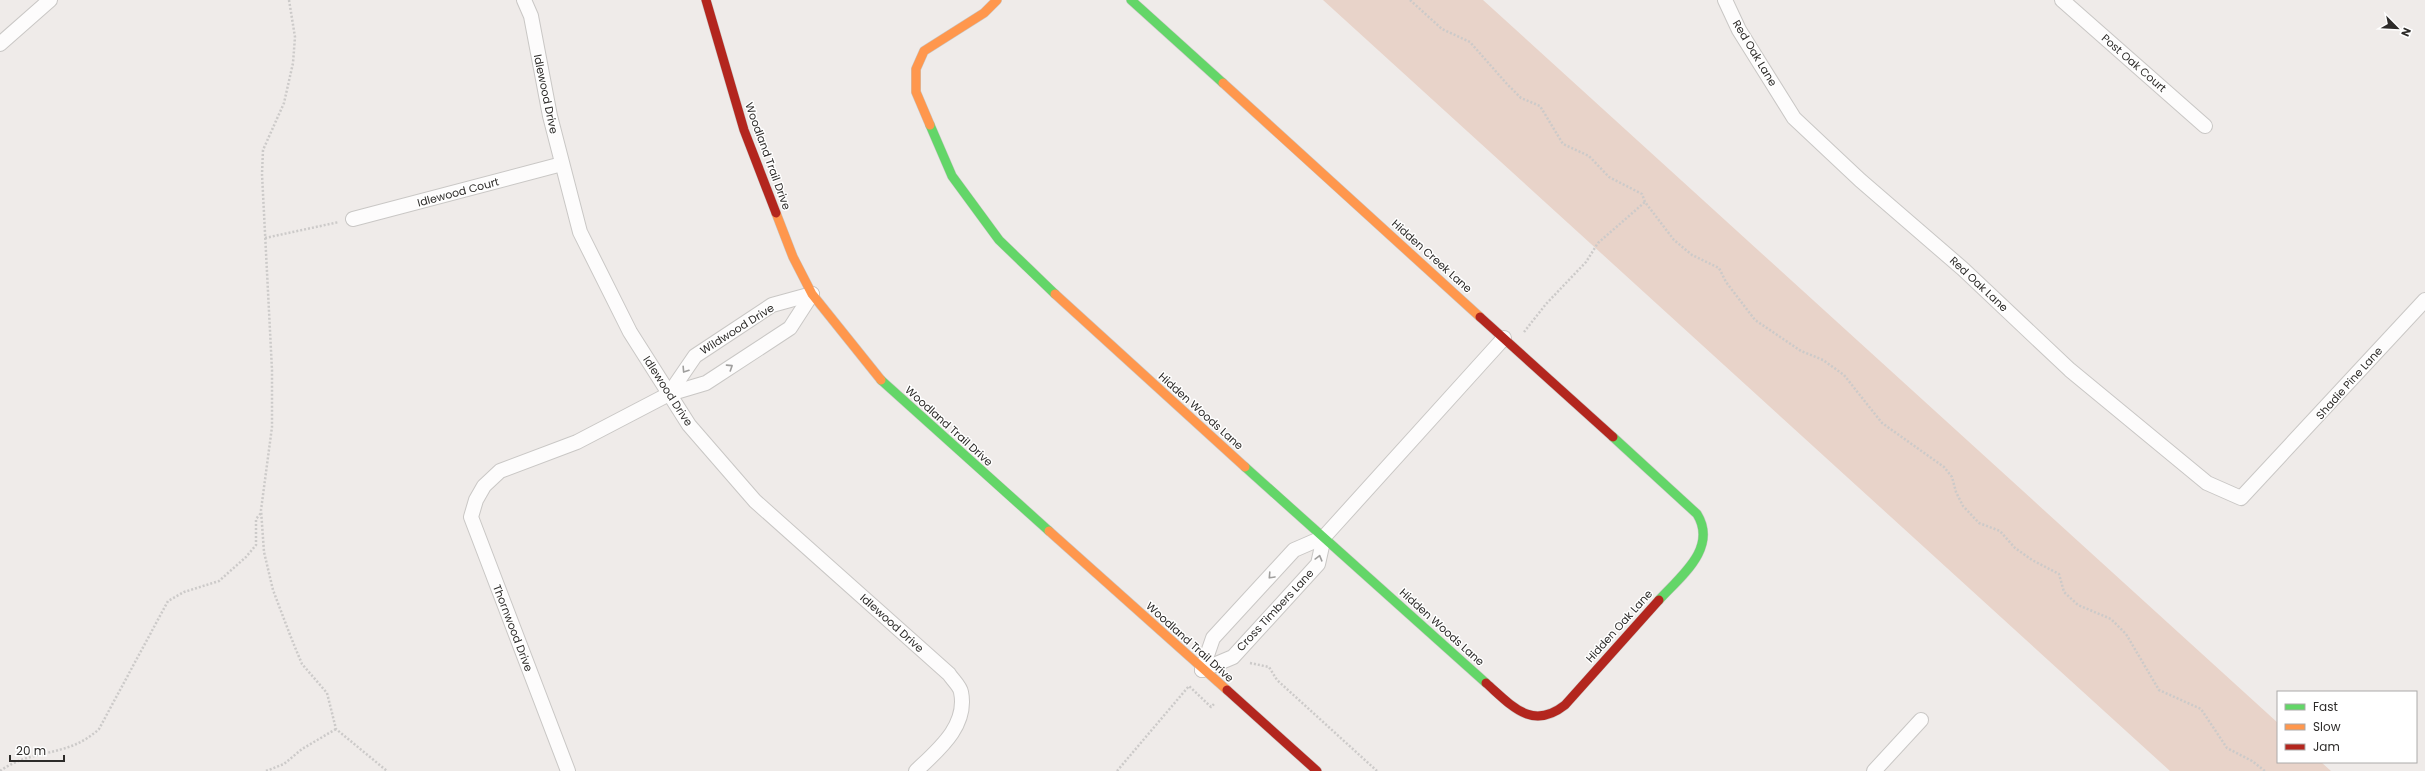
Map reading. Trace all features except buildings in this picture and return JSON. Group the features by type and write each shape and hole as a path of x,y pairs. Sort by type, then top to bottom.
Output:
{"street":[{"path":"0,44 50,0"},
{"name":"Idlewood Drive","path":"524,0 531,16 550,116 580,232 630,332 689,425 755,501 949,674 961,690 961,713 954,730 940,748 916,771"},
{"name":"Woodland Trail Drive","path":"706,0 744,130 793,257 812,294 884,383 1202,670 1317,771"},
{"name":"Hidden Woods Lane","path":"997,0 984,13 924,51 916,69 916,92 952,176 999,240 1073,312 1512,707 1539,718"},
{"name":"Hidden Creek Lane","path":"1131,0 1697,514 1704,524 1706,537"},
{"name":"Red Oak Lane","path":"1725,0 1739,30 1794,118 1860,180 1963,269 2070,370 2207,483 2242,498 2273,466"},
{"name":"Post Oak Court","path":"2062,0 2205,126"},
{"name":"Idlewood Court","path":"353,219 562,164"},
{"name":"Wildwood Drive","path":"670,394 695,356 772,305 812,294"},
{"name":"Wildwood Drive","path":"484,486 500,471 577,442 670,394 706,383 790,328 812,294"},
{"name":"Shadie Pine Lane","path":"2273,466 2425,300"},
{"name":"Cross Timbers Lane","path":"1202,670 1213,638 1294,550 1324,537 1509,342"},
{"name":"Thornwood Drive","path":"484,486 476,500 471,517 568,771"},
{"name":"Cross Timbers Lane","path":"1202,670 1232,657 1318,564 1324,537"},
{"name":"Hidden Oak Lane","path":"1539,718 1552,716 1565,705 1696,559 1706,537"},
{"path":"1874,771 1921,720"}],"path":[{"path":"289,0 295,37 293,63 284,103 264,150 265,238 272,370 272,427 261,513 264,552 273,590 302,664 327,693 336,729 387,771"},
{"path":"1410,0 1442,29 1470,42 1506,84 1521,98 1540,106 1563,144 1589,156 1609,177 1642,194 1645,202 1674,240 1692,255 1719,268 1726,282 1755,320 1801,351 1823,360 1844,376 1882,423 1944,467 1952,477 1956,492 1963,506 1979,523 2000,531 2015,548 2032,560 2058,574 2064,592 2078,606 2111,619 2126,634 2159,690 2200,709 2227,748 2252,761 2265,771"},
{"path":"1509,342 1586,262 1598,243 1645,202"},
{"path":"265,238 353,219"},
{"path":"0,771 29,756 64,750 90,738 99,729 168,601 184,592 219,581 246,557 256,545 256,519 261,513"},
{"path":"1244,669 1249,663 1269,667 1278,680 1377,771"},
{"path":"1117,771 1189,686 1211,707 1226,691"},
{"path":"266,771 284,764 302,749 336,729"}],"shaded area":[{"path":"1323,0 1483,0 2277,722 2277,763 2322,763 2331,771 2170,771"}],"traffic: fast":[{"path":"1131,0 1223,83"},
{"path":"930,125 952,176 999,240 1055,294"},
{"path":"881,380 1049,531"},
{"path":"1613,437 1697,514 1702,526 1703,538 1700,550 1694,561 1659,600"},
{"path":"1245,467 1486,683"}],"traffic: slow":[{"path":"930,125 916,92 916,69 924,51 984,13 997,0"},
{"path":"1223,83 1480,317"},
{"path":"776,213 793,257 812,294 881,380"},
{"path":"1055,294 1245,467"},
{"path":"1049,531 1227,690"}],"traffic: jam":[{"path":"706,0 744,130 776,213"},
{"path":"1480,317 1613,437"},
{"path":"1486,683 1514,707 1532,716 1542,716 1553,712 1565,705 1659,600"},
{"path":"1227,690 1317,771"}]}
